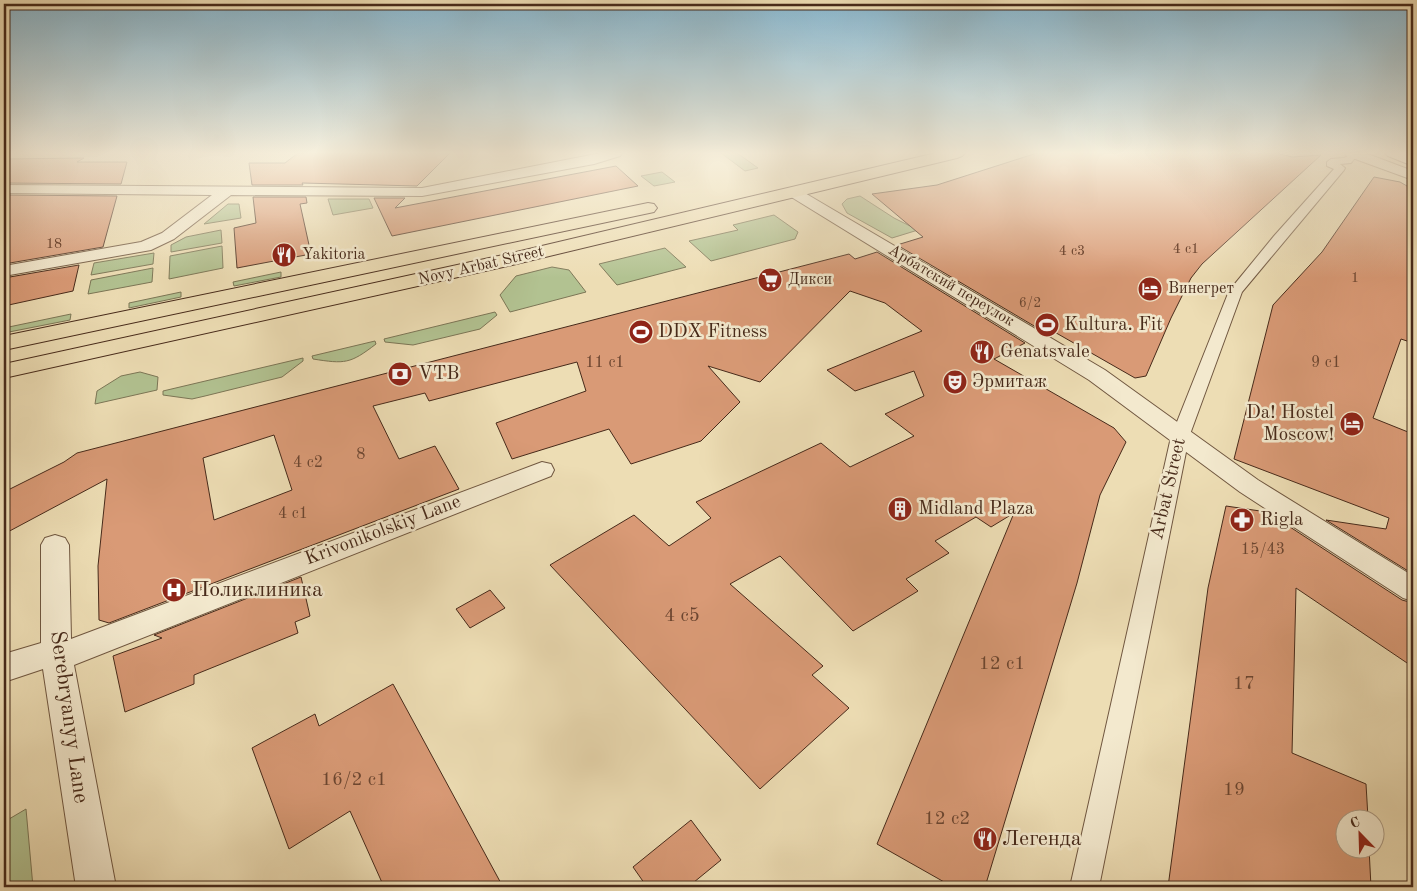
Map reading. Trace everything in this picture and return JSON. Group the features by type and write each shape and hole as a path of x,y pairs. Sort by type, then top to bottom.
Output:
{"main road":[{"name":"Novy Arbat Street","path":"4,344 706,195"},
{"name":"Novy Arbat Street","path":"4,371 454,273 782,195"}],"street":[{"path":"4,271 145,246 168,236 222,195"},
{"name":"Арбатский переулок","path":"797,195 1097,375 1249,486 1413,590"},
{"name":"Arbat Street","path":"1084,887 1180,437 1236,291 1317,195"},
{"name":"Krivonikolskiy Lane","path":"4,668 56,655 542,470"},
{"name":"Serebryanyy Lane","path":"55,545 56,655 96,887"}],"green space":[{"path":"860,196 894,218 918,230 892,238 847,213 842,204 847,199"},
{"path":"328,199 369,199 373,208 333,215"},
{"path":"228,204 239,204 241,218 204,224"},
{"path":"774,215 798,232 795,239 711,261 689,241 738,230 733,225"},
{"path":"221,230 222,243 171,252 171,245 186,237"},
{"path":"222,246 223,268 169,279 170,256"},
{"path":"665,248 686,267 617,285 599,264"},
{"path":"154,253 153,264 91,275 94,263"},
{"path":"552,267 569,270 586,292 510,312 500,295 516,276"},
{"path":"153,268 152,282 88,294 91,280"},
{"path":"281,272 281,277 234,286 233,282"},
{"path":"181,292 181,297 129,308 129,303"},
{"path":"495,312 497,315 480,329 413,345 385,342 384,339"},
{"path":"71,314 70,320 4,333 4,328"},
{"path":"375,341 376,344 367,351 347,361 324,361 313,359 312,356"},
{"path":"303,358 303,361 282,377 192,399 163,395 163,391"},
{"path":"140,372 158,377 157,390 95,404 97,391 121,376"},
{"path":"26,809 33,887 4,887 4,822"}],"building":[{"path":"4,195 117,196 103,247 4,264"},
{"path":"466,195 596,195 392,236 374,198 405,198 395,208"},
{"path":"873,195 1278,195 1202,264 1191,278 1146,376 1135,378 1051,330 1046,333 897,245 923,237"},
{"path":"1362,195 1413,195 1413,343 1401,339 1373,418 1413,434 1413,574 1326,520 1386,529 1389,518 1234,459 1273,305 1322,252"},
{"path":"253,197 306,197 307,203 300,204 311,254 237,268 234,228 256,223"},
{"path":"877,252 1025,343 994,359 1114,428 1126,442 1100,495 1077,583 985,887 953,887 877,844 1014,513 991,527 976,517 935,541 949,553 906,579 918,591 853,631 780,556 730,584 823,666 812,675 849,708 760,789 550,565 634,515 669,546 711,518 696,502 821,443 850,467 914,436 885,414 924,396 914,371 855,391 827,370 922,331 885,303 850,291 760,382 708,366 740,402 701,441 631,464 609,429 512,459 496,423 586,391 577,362 429,401 425,393 373,406 399,459 435,446 459,489 109,623 99,620 98,566 107,479 4,534 4,492 64,462 77,453 849,254 855,259","holes":["274,435 292,490 214,520 203,458"]},
{"path":"79,265 73,291 4,306 4,278"},
{"path":"1226,506 1267,512 1402,600 1413,603 1413,667 1296,588 1292,753 1366,784 1367,808 1334,808 1334,858 1370,858 1371,887 1168,887 1208,588"},
{"path":"301,577 310,616 295,622 298,633 194,675 194,684 125,712 113,656 162,638 154,635"},
{"path":"490,590 505,608 470,628 456,609"},
{"path":"393,684 503,887 384,887 350,811 289,849 252,748 315,714 319,726"},
{"path":"691,820 721,860 688,887 647,887 633,867"}],"place":[{"name":"Yakitoria","path":"284,255"},
{"name":"Дикси","path":"770,280"},
{"name":"Винегрет","path":"1150,289"},
{"name":"Kultura. Fit","path":"1047,325"},
{"name":"DDX Fitness","path":"641,332"},
{"name":"Genatsvale","path":"982,352"},
{"name":"VTB","path":"400,374"},
{"name":"Эрмитаж","path":"955,382"},
{"name":"Da! Hostel Moscow!","path":"1352,424"},
{"name":"Midland Plaza","path":"900,509"},
{"name":"Rigla","path":"1242,520"},
{"name":"Поликлиника","path":"174,590"},
{"name":"Легенда","path":"985,839"}]}
